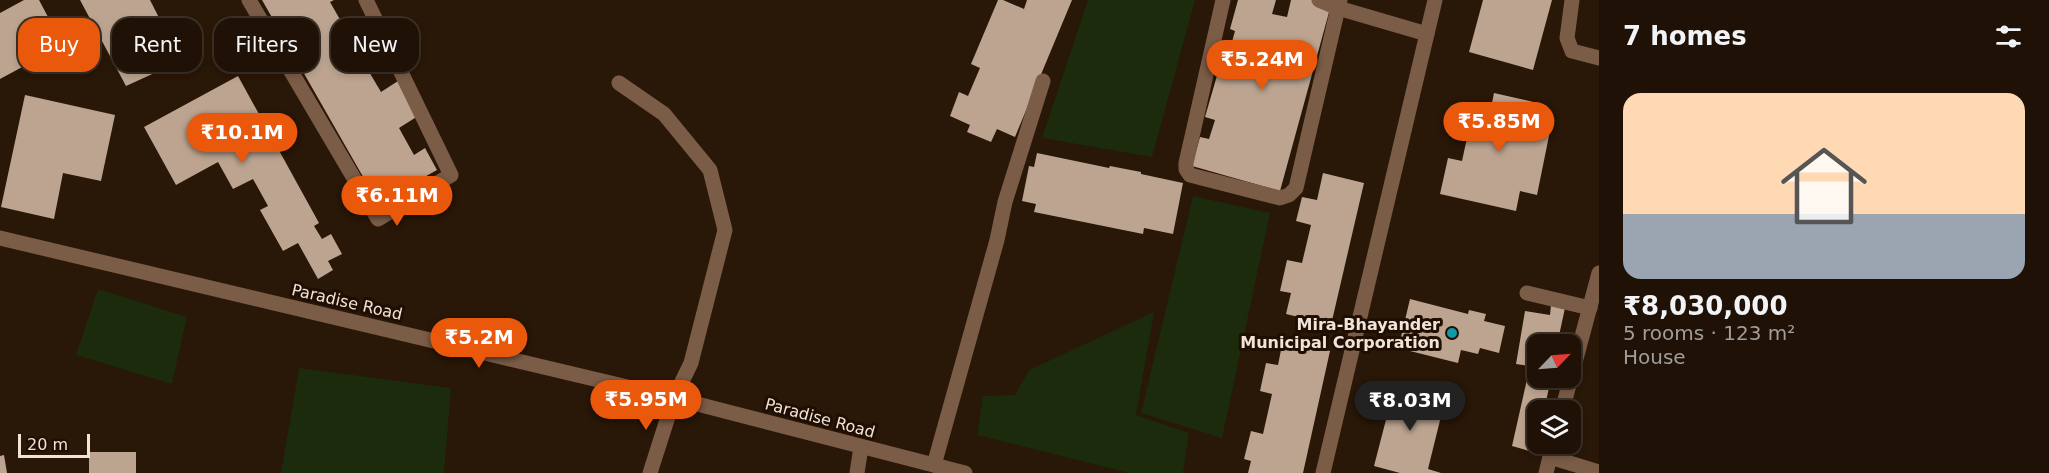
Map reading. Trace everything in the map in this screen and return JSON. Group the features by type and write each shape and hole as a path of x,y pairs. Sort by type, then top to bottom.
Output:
{"street":[{"path":"249,0 378,219 451,174 366,0"},
{"path":"1223,0 1186,169 1190,175 1280,198 1290,195 1296,188 1339,4"},
{"path":"1319,0 1339,4 1427,34"},
{"path":"1323,473 1435,0"},
{"path":"1572,0 1567,38 1572,51 1599,58"},
{"path":"934,465 1005,202 1043,81"},
{"path":"619,83 664,114 710,170 725,230 690,363 674,398 650,473"},
{"name":"Paradise Road","path":"0,238 674,398 964,473"},
{"path":"1565,400 1599,273"},
{"path":"1527,293 1590,308"},
{"path":"857,473 861,447"},
{"path":"1545,473 1551,454"},
{"path":"1559,454 1599,472"}],"green space":[{"path":"1088,0 1195,0 1152,157 1042,138"},
{"path":"1193,196 1270,213 1222,438 1141,413"},
{"path":"98,289 187,317 172,384 76,355"},
{"path":"1154,312 1136,415 1189,433 1183,473 1129,473 977,435 983,396 1015,395 1029,370"},
{"path":"299,368 451,388 444,473 281,473"}],"building":[{"path":"24,0 39,0 49,18 18,18 18,69 0,79 0,13"},
{"path":"80,0 150,0 159,18 112,18 112,60 100,37 100,18 90,18"},
{"path":"262,0 334,0 330,2 339,18 331,18 331,72 369,72 381,92 398,81 418,116 399,128 414,155 425,148 437,170 378,203 303,72 319,72 319,18 272,18"},
{"path":"998,0 1024,9 1027,0 1072,0 1015,137 997,129 991,142 967,132 970,125 950,116 959,92 968,96 980,68 971,64"},
{"path":"1238,0 1276,0 1272,14 1287,17 1291,0 1312,0 1331,5 1280,191 1192,166 1200,137 1209,139 1215,120 1205,117 1225,48 1230,49 1235,31 1230,29"},
{"path":"1483,0 1552,0 1533,70 1469,52"},
{"path":"119,72 157,72 126,86"},
{"path":"238,76 319,223 314,226 322,239 331,234 342,254 328,261 333,270 318,279 298,243 283,251 260,210 268,206 253,179 233,189 218,162 176,185 144,127"},
{"path":"1494,93 1538,103 1534,118 1552,121 1537,195 1520,191 1516,211 1440,194 1448,158 1462,161 1467,138 1457,136 1464,102 1491,108"},
{"path":"25,95 115,115 101,181 63,173 54,219 1,207"},
{"path":"1037,153 1109,168 1110,166 1141,172 1141,174 1183,183 1173,234 1144,228 1143,234 1034,212 1036,204 1022,201 1029,166 1034,167"},
{"path":"1323,173 1364,183 1331,325 1286,314 1291,293 1280,291 1287,260 1302,263 1311,225 1296,221 1302,197 1317,200"},
{"name":"Mira-Bhayander Municipal Corporation","path":"1410,299 1468,314 1469,310 1486,314 1484,321 1505,326 1499,353 1480,348 1478,354 1461,350 1458,363 1410,351 1412,344 1400,341"},
{"path":"1551,305 1565,308 1559,334 1527,334 1527,366 1516,364 1525,311 1550,315"},
{"path":"1283,340 1330,351 1303,473 1248,473 1251,461 1244,459 1251,431 1263,434 1272,394 1260,391 1266,363 1278,365"},
{"path":"1527,379 1527,388 1549,388 1546,400 1527,400 1527,450 1512,446"},
{"path":"1397,383 1419,389 1416,400 1424,402 1427,391 1446,396 1428,469 1441,473 1400,473 1374,466 1389,408 1395,410 1398,401 1393,399"},
{"path":"89,452 136,452 136,473 89,473"},
{"path":"4,455 7,473 0,473 0,456"}],"place":[{"name":"Mira-Bhayander Municipal Corporation","path":"1452,333"}]}
